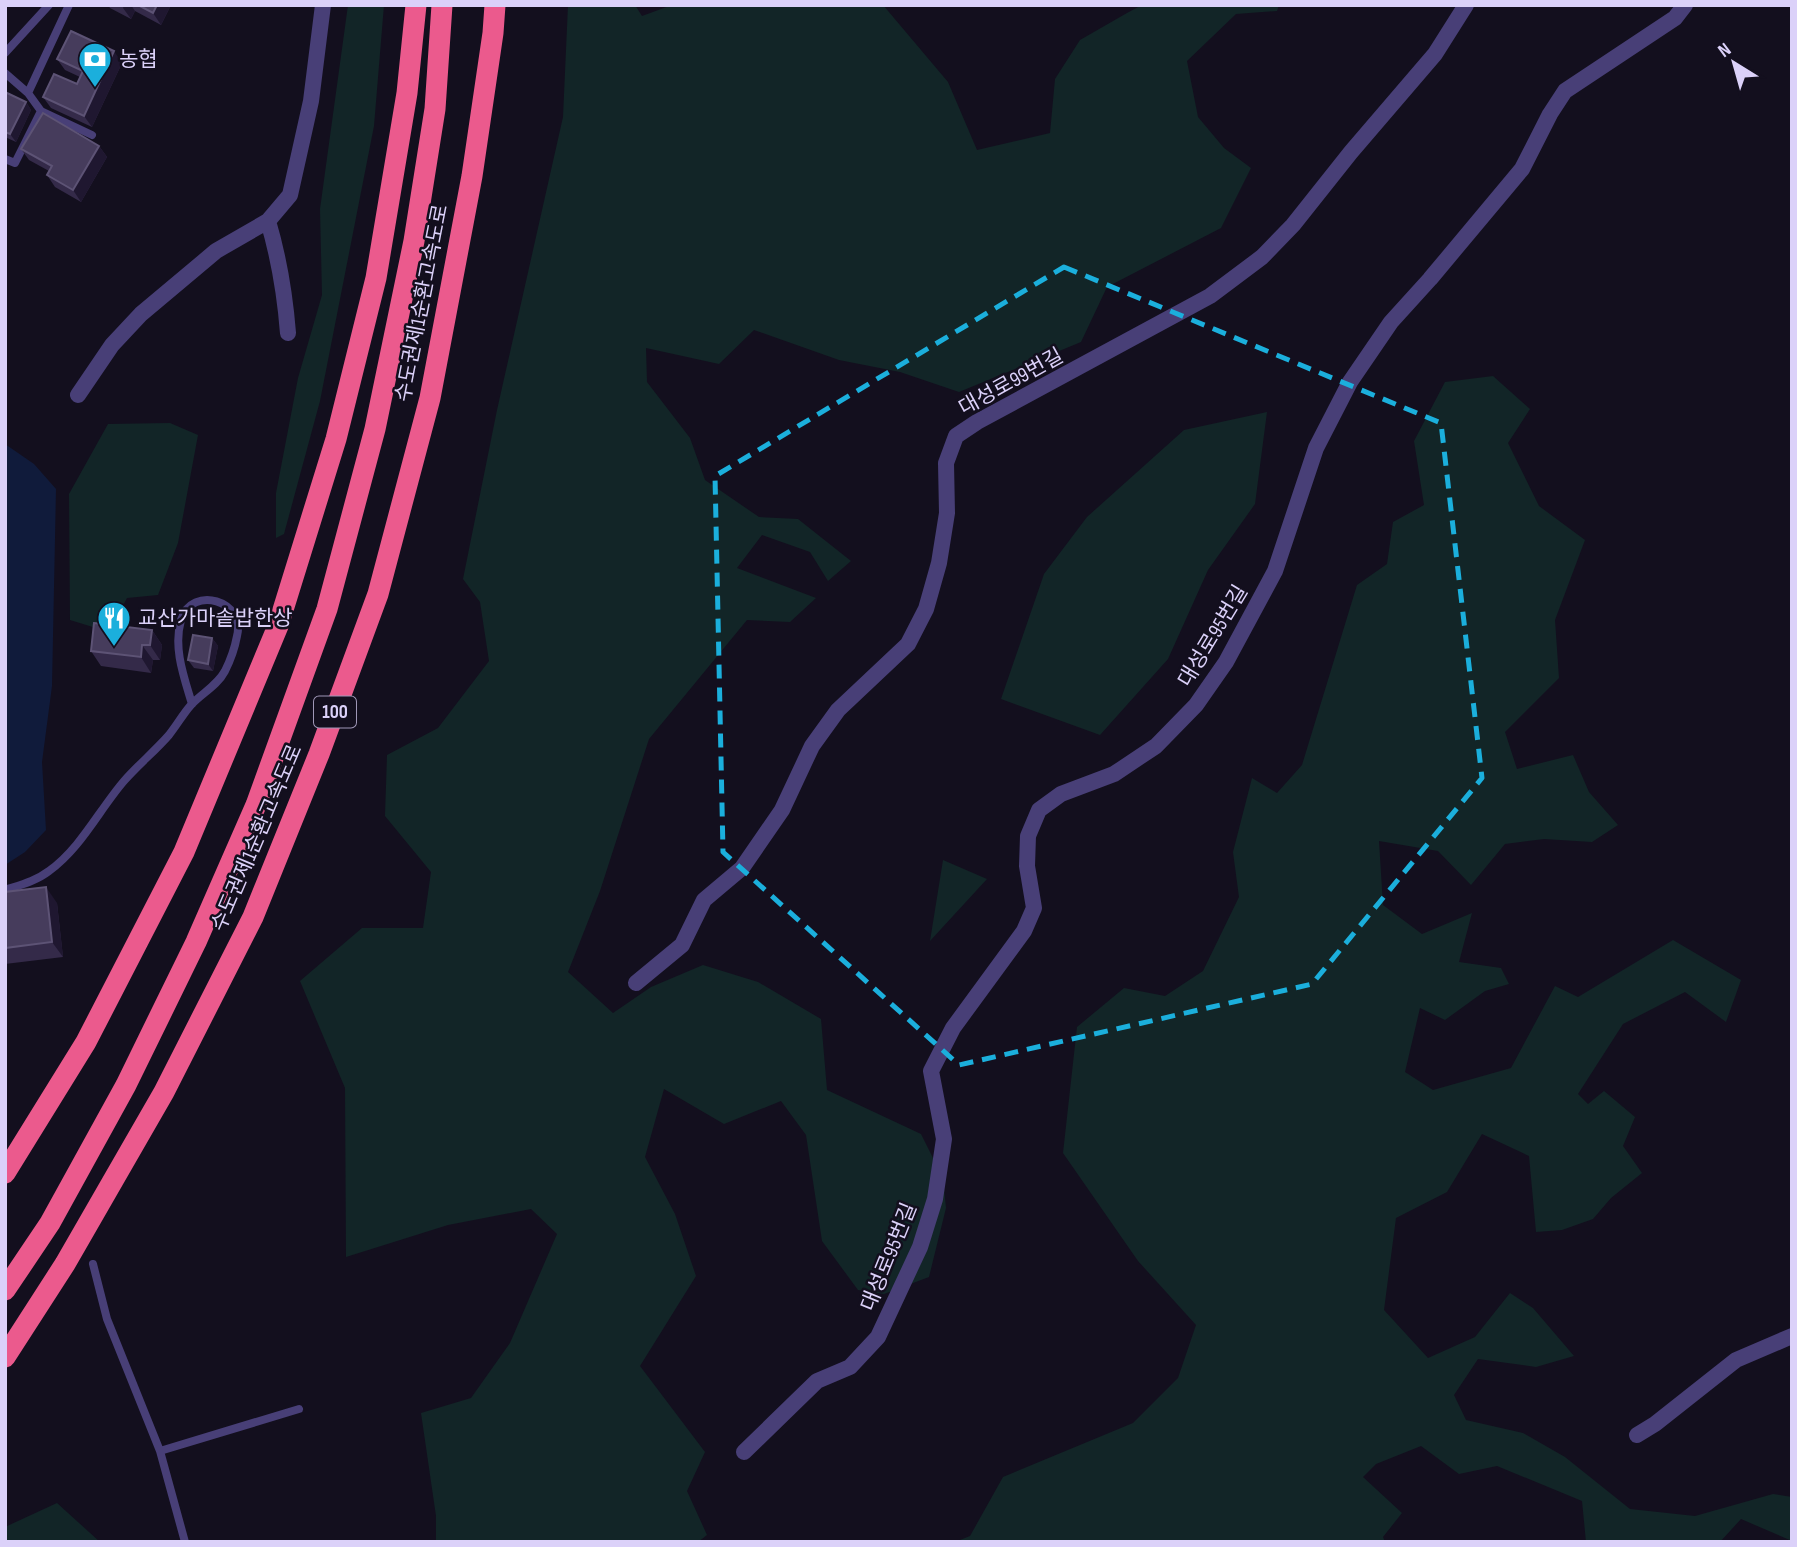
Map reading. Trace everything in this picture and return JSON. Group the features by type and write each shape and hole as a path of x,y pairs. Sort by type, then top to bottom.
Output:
{"highway":[{"path":"5,1173 86,1042 184,852 278,626 337,439 376,278 407,93 416,5"},
{"name":"수도권제1순환고속도로","path":"5,1290 50,1223 82,1166 126,1085 196,942 256,805 327,609 375,429 414,241 435,109 442,5"},
{"name":"수도권제1순환고속도로","path":"5,1357 65,1265 164,1092 253,917 319,754 378,594 432,385 472,176 495,5"}],"street":[{"path":"78,395 112,345 141,314 216,251 268,221 290,195 311,101 323,5"},
{"name":"대성로99번길","path":"636,984 682,945 704,900 741,868 782,810 812,746 838,710 908,644 926,609 939,563 947,513 946,463 956,436 1210,296 1262,257 1293,225 1350,152 1435,54 1466,5"},
{"name":"대성로95번길","path":"744,1452 817,1381 850,1367 878,1337 884,1325 919,1247 935,1199 944,1139 931,1071 953,1028 1024,931 1034,908 1027,866 1028,836 1039,810 1061,794 1114,774 1156,746 1196,705 1226,662 1275,571 1316,448 1350,382 1391,322 1522,169 1565,91 1675,18 1685,5"},
{"path":"268,221 279,264 288,333"},
{"path":"1637,1435 1655,1424 1736,1360 1792,1336"}],"lane":[{"path":"5,52 49,5"},
{"path":"29,93 69,5"},
{"path":"5,73 29,93 41,111 92,135"},
{"path":"5,159 15,163 41,111"},
{"path":"5,890 49,872 66,856 124,781 169,736 192,704 214,686 225,671 239,633 237,619 231,609 218,600 202,599 181,618 178,639 181,666 192,704"},
{"path":"93,1264 107,1319 160,1451 185,1542"},
{"path":"160,1451 299,1409"}],"highlighted area":[{"path":"1064,267 1441,423 1482,778 1312,984 959,1065 723,852 715,476"}],"green space":[{"path":"348,5 384,5 374,126 320,401 284,534 276,538 276,493 298,378 322,295 320,209"},
{"path":"568,5 635,5 642,16 672,5 883,5 948,82 977,150 1050,133 1055,79 1080,40 1142,5 1279,5 1277,11 1236,14 1187,61 1198,117 1224,148 1251,168 1221,228 1107,287 1081,342 959,392 900,372 839,360 754,330 719,364 646,348 647,382 690,438 705,480 759,517 798,519 851,561 828,581 810,552 762,535 737,568 816,598 790,622 747,620 649,739 600,891 568,972 613,1013 651,987 703,965 758,982 821,1019 827,1090 921,1134 943,1178 946,1208 929,1277 884,1294 858,1290 822,1241 806,1135 781,1101 724,1124 664,1089 645,1157 675,1214 696,1276 640,1366 705,1452 687,1491 707,1535 698,1542 436,1542 436,1516 421,1413 471,1398 510,1343 557,1234 531,1209 448,1225 346,1257 345,1088 300,981 362,928 423,928 431,872 385,816 387,755 438,728 489,661 480,602 463,579 497,410 563,117"},
{"path":"1493,376 1530,409 1508,443 1539,506 1585,540 1555,620 1559,678 1505,732 1517,769 1573,755 1589,792 1618,825 1592,842 1544,839 1505,844 1471,885 1438,851 1379,841 1383,905 1422,934 1472,913 1459,962 1501,968 1509,984 1485,991 1445,1020 1420,1008 1405,1072 1433,1090 1511,1068 1555,986 1578,997 1673,940 1741,980 1726,1022 1685,992 1623,1024 1578,1094 1588,1104 1604,1091 1635,1117 1623,1146 1642,1173 1611,1198 1593,1219 1562,1230 1536,1232 1529,1156 1482,1134 1447,1192 1396,1218 1384,1310 1428,1358 1475,1337 1510,1293 1533,1308 1574,1356 1536,1367 1478,1359 1454,1395 1466,1420 1523,1433 1565,1457 1630,1509 1695,1516 1773,1494 1792,1497 1792,1541 1741,1519 1720,1542 1586,1542 1582,1501 1497,1466 1459,1474 1421,1446 1376,1464 1363,1477 1402,1513 1383,1537 1385,1542 955,1542 970,1536 1003,1477 1133,1423 1178,1378 1196,1325 1138,1261 1063,1153 1077,1027 1124,988 1165,996 1203,971 1239,897 1233,852 1252,778 1277,793 1302,765 1357,585 1387,564 1393,522 1424,505 1414,441 1445,382"},
{"path":"1267,412 1255,504 1208,570 1168,659 1100,735 1001,699 1044,574 1087,517 1184,430"},
{"path":"170,423 198,435 178,543 158,595 127,598 109,632 70,620 69,494 108,424"},
{"path":"943,860 987,879 930,941"},
{"path":"57,1503 100,1542 5,1542 5,1527"}],"water":[{"path":"5,444 34,464 56,489 52,686 42,762 46,830 25,852 5,865"}],"building":[{"path":"138,5 157,5 153,13"},
{"path":"71,31 114,51 84,116 43,97 54,74 77,84 83,71 57,59"},
{"path":"5,92 26,102 10,134 5,132"},
{"path":"43,113 99,146 73,190 47,175 52,166 21,149"},
{"path":"94,623 152,630 150,645 142,645 141,657 91,651"},
{"path":"193,635 212,638 208,664 188,660"},
{"path":"46,887 52,942 5,948 5,892"}],"place":[{"name":"농협","path":"95,89"},
{"name":"교산가마솥밥한상","path":"114,648"}]}
